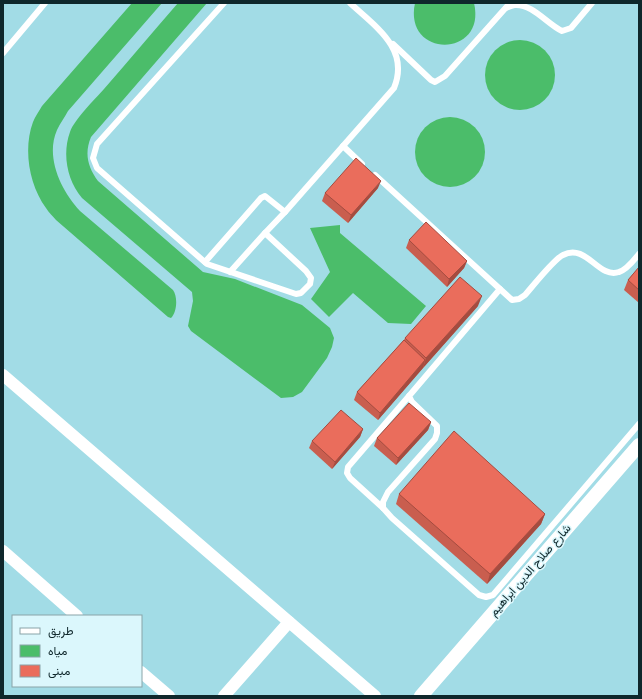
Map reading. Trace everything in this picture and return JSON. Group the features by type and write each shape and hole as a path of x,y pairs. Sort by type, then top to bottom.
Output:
{"street":[{"path":"3,375 374,696"},
{"name":"شارع صلاح الدين ابراهيم","path":"421,696 639,445"},
{"path":"3,551 76,615"},
{"path":"224,696 289,622"},
{"path":"142,673 169,696"}],"lane":[{"path":"3,53 45,3"},
{"path":"224,3 97,144 94,158 97,168 205,262 214,267 296,294 307,289 310,284 310,278 306,271 265,233"},
{"path":"350,3 435,82 445,76 510,3"},
{"path":"504,9 514,4 523,6 534,12 553,27 562,31 571,28 592,3"},
{"path":"230,272 394,88 398,79 398,59 394,49 384,35"},
{"path":"343,146 366,167"},
{"path":"372,173 512,300 522,298 563,255 574,252 587,256 603,270 611,273 619,272 629,265 639,254"},
{"path":"205,262 263,196 268,198 285,212"},
{"path":"500,289 348,467 347,473 350,478 479,595 486,597 493,595 639,424"},
{"path":"383,508 383,502 388,492 435,439 437,433 437,426 412,402 409,396"}],"water":[{"path":"132,3 162,3 68,111 58,127 54,140 54,162 61,184 80,211 173,290 176,296 176,304 175,312 171,318 56,220 47,210 35,189 29,166 28,144 30,133 34,120 42,106"},
{"path":"178,3 207,3 91,137 88,149 88,160 98,181 203,272 235,279 302,305 330,328 334,338 327,358 302,392 293,397 281,398 191,331 188,326 193,301 192,292 82,198 73,183 67,166 66,149 72,127"},
{"path":"415,3 474,3 475,21 469,34 458,42 445,45 432,42 421,34 415,21"},
{"path":"520,40 533,43 545,50 552,62 555,75 552,88 545,100 533,107 520,110 507,107 495,100 488,88 485,75 488,62 495,50 507,43"},
{"path":"450,117 463,120 475,127 482,139 485,152 482,165 475,177 463,184 450,187 437,184 425,177 418,165 415,152 418,139 425,127 437,120"},
{"path":"340,225 340,233 426,306 411,324 388,323 353,293 329,317 311,299 330,272 310,228"}],"building":[{"path":"356,158 381,181 351,215 325,193"},
{"path":"426,222 467,261 449,279 409,240"},
{"path":"639,267 639,290 628,280"},
{"path":"460,277 482,296 426,358 405,338"},
{"path":"404,340 425,360 380,413 357,392"},
{"path":"409,403 431,422 398,458 377,438"},
{"path":"341,410 363,429 335,462 312,441"},
{"path":"454,431 545,514 490,574 399,494"}]}
